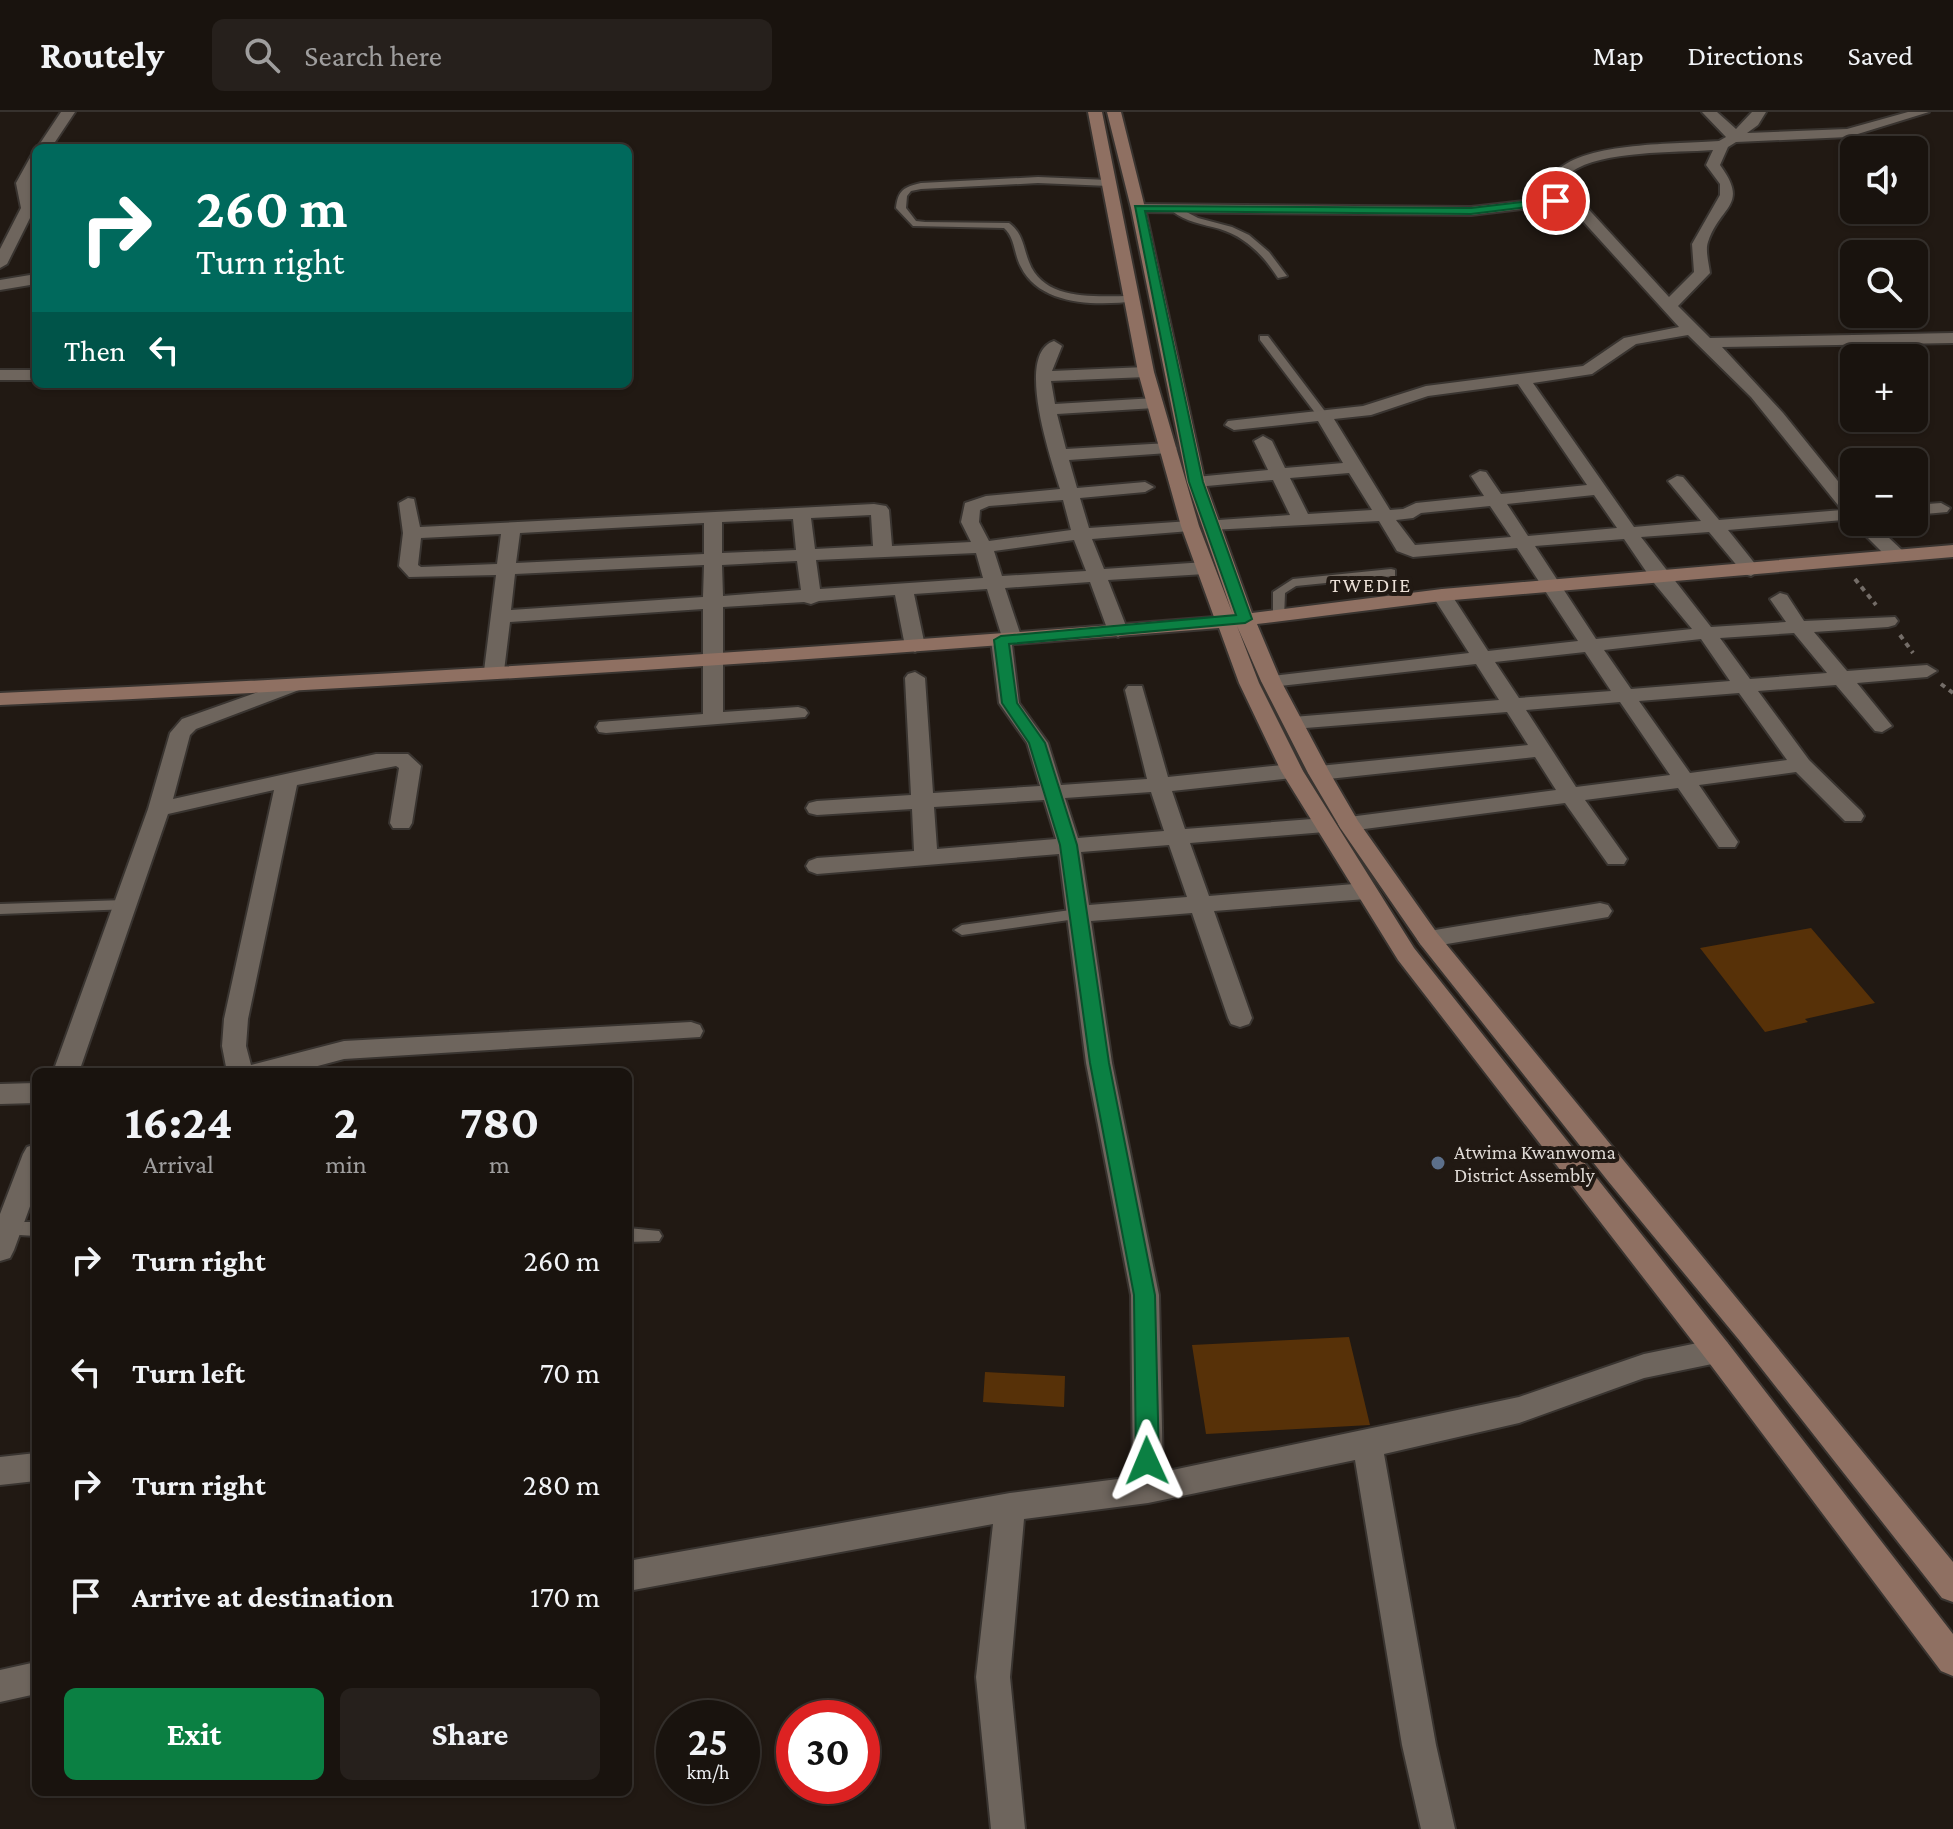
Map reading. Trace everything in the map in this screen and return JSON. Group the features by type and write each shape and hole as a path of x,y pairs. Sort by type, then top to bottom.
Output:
{"street":[{"path":"47,144 68,112"},
{"path":"1095,112 1146,372 1190,526 1205,568 1293,723 1306,772"},
{"path":"1114,112 1138,208 1196,482 1211,525 1249,683 1337,824 1366,891 1406,954 1717,1351 1953,1660"},
{"path":"1670,305 1702,273 1699,244 1727,195 1727,184 1713,165 1732,132 1709,112"},
{"path":"1728,142 1753,122 1759,112"},
{"path":"1566,201 1564,171 1574,163 1598,157 1728,142 1848,133 1922,112"},
{"path":"0,264 28,208 20,191 24,176 32,165"},
{"path":"1138,208 1471,211 1566,201 1576,204 1691,330 1765,405 1840,496"},
{"path":"0,285 32,280"},
{"path":"1234,425 1378,408 1426,391 1586,371 1597,367 1618,347 1637,337 1691,330"},
{"path":"1707,343 1953,338"},
{"path":"1054,346 1042,376 1047,410 1081,534 1118,631"},
{"path":"1042,376 1146,372"},
{"path":"0,375 32,375"},
{"path":"1522,379 1631,531 1661,579 1706,633 1801,765 1853,816"},
{"path":"1047,410 1155,403"},
{"path":"1323,416 1404,547 1413,551 1840,514"},
{"path":"1263,441 1302,521"},
{"path":"1059,455 1168,448"},
{"path":"1196,482 1354,467"},
{"path":"1480,476 1590,645 1727,842"},
{"path":"1677,481 1751,570"},
{"path":"1145,487 986,501 971,507 970,522 983,547 1006,640 1009,703 1037,743 1069,845 1099,1063 1145,1295 1148,1489"},
{"path":"1211,525 1407,514 1416,508 1598,489"},
{"path":"408,503 412,533 408,566 411,571 712,561 983,547 1081,534 1190,526"},
{"path":"1928,509 1941,508"},
{"path":"412,533 880,510 883,552"},
{"path":"801,513 811,598"},
{"path":"713,517 710,603 713,719"},
{"path":"494,671 511,528"},
{"path":"1876,536 1897,556"},
{"path":"0,699 292,686 1006,640 1235,620 1442,595 1661,579 1953,551"},
{"path":"499,617 811,598 1205,568"},
{"path":"904,591 915,646"},
{"path":"1442,595 1571,796 1616,859"},
{"path":"1780,599 1799,627 1882,726"},
{"path":"1271,681 1706,633 1888,621"},
{"path":"1293,723 1624,693 1927,671"},
{"path":"915,678 926,858"},
{"path":"67,1068 159,809 180,733 189,724 292,686"},
{"path":"1135,690 1159,785 1240,1018"},
{"path":"606,727 798,713"},
{"path":"817,808 1159,785 1541,750"},
{"path":"159,809 339,768 400,759 410,766 401,823"},
{"path":"817,866 1337,824 1801,765"},
{"path":"239,1068 234,1046 236,1019 287,780"},
{"path":"1337,824 1953,1587"},
{"path":"1078,914 1366,891"},
{"path":"1429,939 1600,911"},
{"path":"274,1068 344,1050 691,1031"},
{"path":"0,1094 32,1093"},
{"path":"4,1240 32,1165"},
{"path":"632,1575 1010,1507 1148,1489 1367,1444 1519,1410 1644,1366 1717,1351"},
{"path":"1367,1444 1419,1745 1438,1829"},
{"path":"0,1471 32,1467"},
{"path":"1008,1829 993,1677 1010,1507"},
{"path":"0,1686 32,1679"}],"lane":[{"path":"1109,183 1044,179 921,186 908,189 902,195 901,208 913,223 925,225 1006,225 1014,231 1027,269 1048,291 1065,296 1131,299"},
{"path":"1175,209 1186,219 1231,229 1267,252 1282,276"},
{"path":"1264,338 1323,416"},
{"path":"1279,615 1279,592 1293,583 1391,573"},
{"path":"0,909 125,905"},
{"path":"962,930 1078,914"},
{"path":"4,1240 32,1230"},
{"path":"632,1235 653,1236"}],"building":[{"path":"1811,928 1875,1003 1765,1032 1700,948"},
{"path":"1349,1337 1370,1425 1206,1434 1192,1345"},
{"path":"985,1372 1065,1376 1064,1407 983,1402"}],"place":[{"name":"Atwima Kwanwoma District Assembly","path":"1438,1163"}],"district":[{"name":"TWEDIE","path":"1371,585"}],"route":[{"path":"1147,1461 1145,1295 1099,1063 1069,845 1037,743 1009,703 1001,640 1245,619 1196,482 1138,208 1471,211 1556,201"}]}
